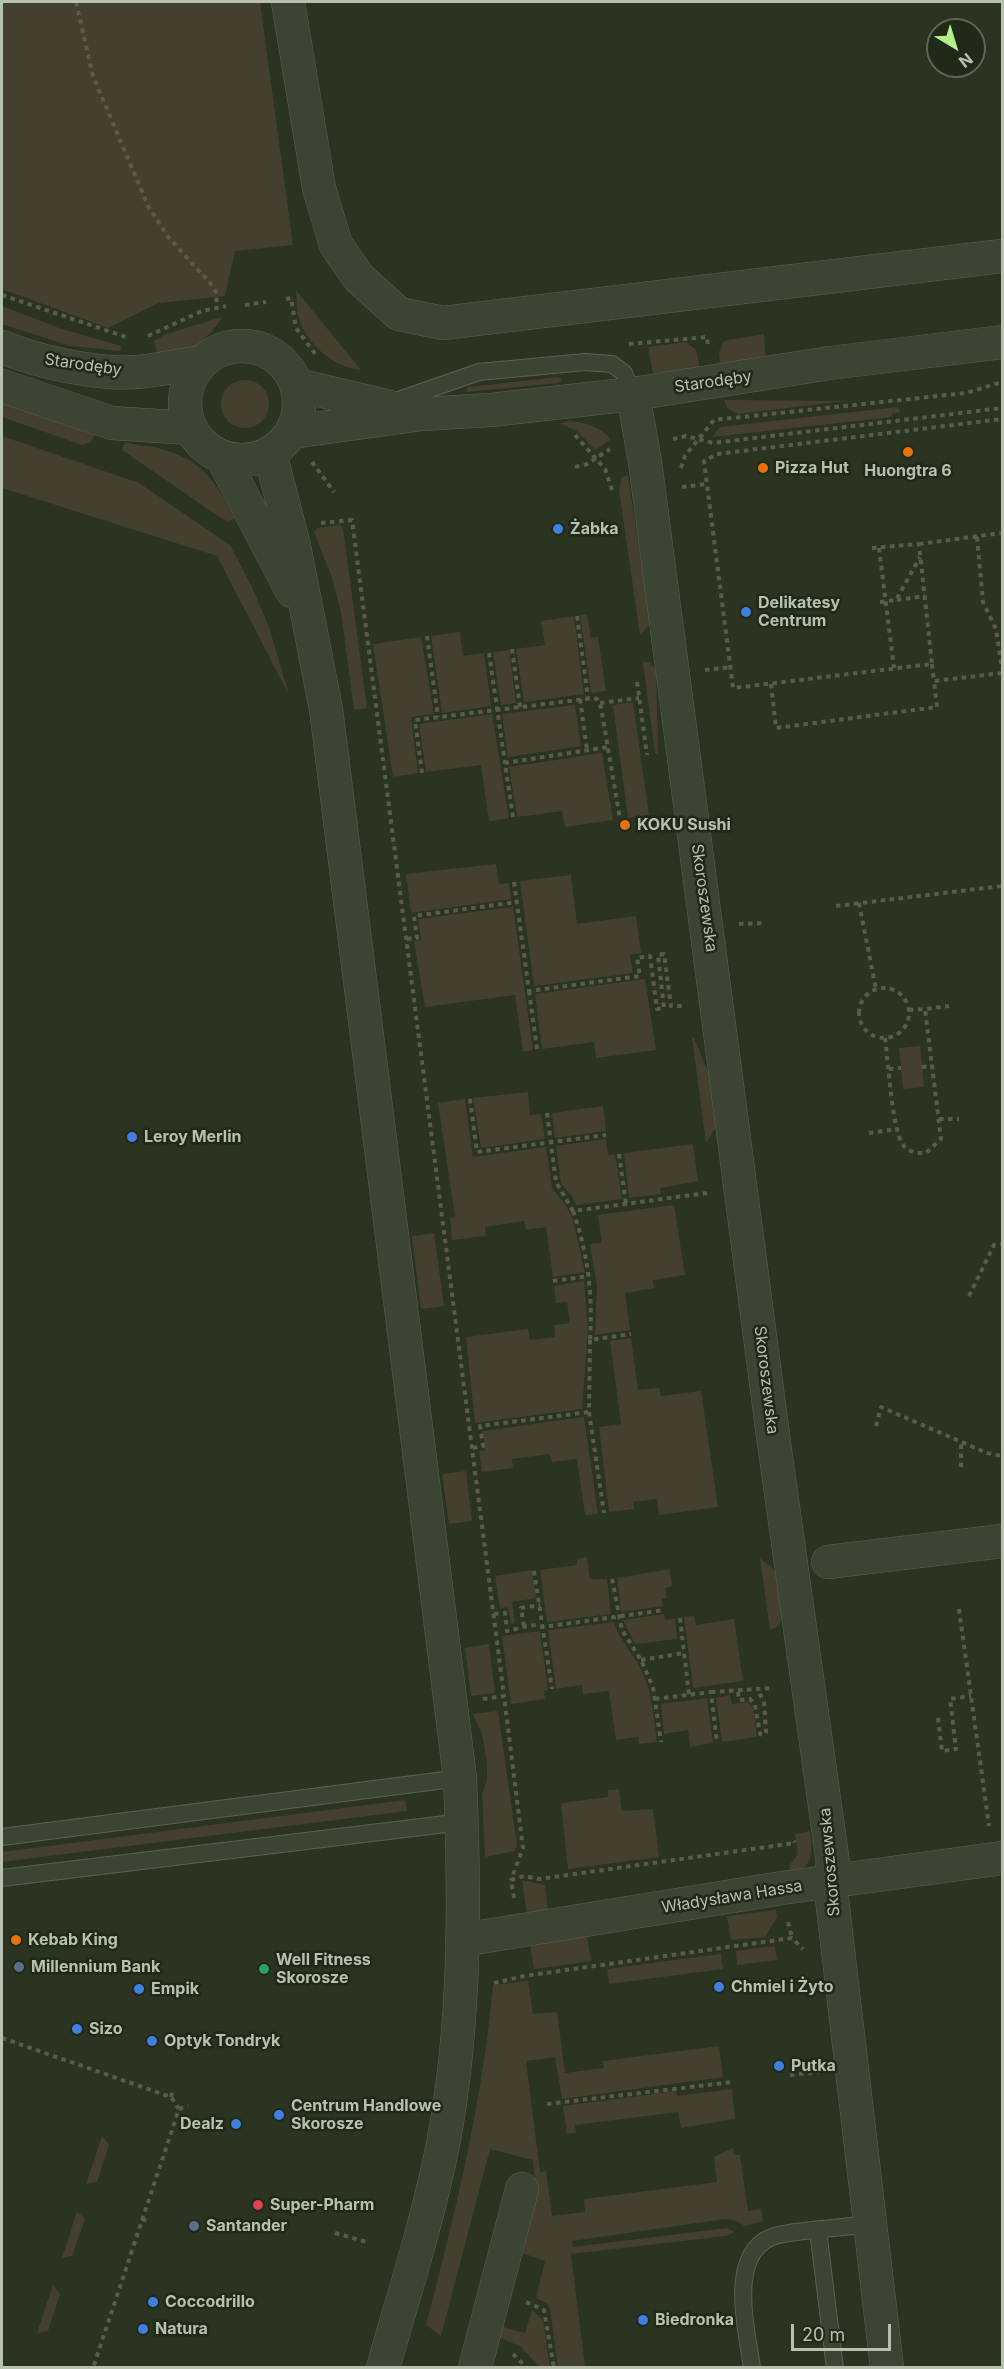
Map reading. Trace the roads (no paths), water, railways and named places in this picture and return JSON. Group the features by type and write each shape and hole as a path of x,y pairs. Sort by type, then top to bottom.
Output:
{"street":[{"path":"288,2 319,188 336,245 358,278 399,314 443,323 1002,256"},
{"name":"Starodęby","path":"281,442 422,414 505,408 633,394 830,363 1002,342"},
{"path":"245,346 267,351 285,365 297,385 300,409 281,442 246,460 222,457 203,445 190,428 185,411 185,393 191,376 202,362 222,349 245,346"},
{"name":"Starodęby","path":"2,347 22,355 110,372 134,372 202,362"},
{"name":"Starodęby","path":"297,385 422,414"},
{"path":"2,386 112,423 190,428"},
{"name":"Skoroszewska","path":"633,394 645,462 776,1455 833,1863 830,1882 887,2367"},
{"path":"281,442 330,744 460,1778 462,1940 456,2049 443,2144 423,2226 383,2367"},
{"path":"222,457 311,627"},
{"path":"828,1562 1002,1541"},
{"name":"Władysława Hassa","path":"462,1940 830,1882 1002,1858"},
{"path":"472,2363 522,2189"}],"lane":[{"path":"383,405 478,372 585,362 612,364 624,373 633,394"},
{"path":"2,1837 460,1778"},
{"path":"2,1878 462,1822"},
{"path":"752,2367 742,2287 748,2260 755,2250 776,2236 870,2224"},
{"path":"818,2230 835,2367"}],"place":[{"name":"Huongtra 6","path":"908,452"},
{"name":"Pizza Hut","path":"763,468"},
{"name":"Żabka","path":"558,529"},
{"name":"Delikatesy Centrum","path":"746,612"},
{"name":"KOKU Sushi","path":"625,825"},
{"name":"Leroy Merlin","path":"132,1137"},
{"name":"Kebab King","path":"16,1940"},
{"name":"Millennium Bank","path":"19,1967"},
{"name":"Well Fitness Skorosze","path":"264,1969"},
{"name":"Chmiel i Żyto","path":"719,1987"},
{"name":"Empik","path":"139,1989"},
{"name":"Sizo","path":"77,2029"},
{"name":"Optyk Tondryk","path":"152,2041"},
{"name":"Putka","path":"779,2066"},
{"name":"Centrum Handlowe Skorosze","path":"279,2115"},
{"name":"Dealz","path":"236,2124"},
{"name":"Super-Pharm","path":"258,2205"},
{"name":"Santander","path":"194,2226"},
{"name":"Coccodrillo","path":"153,2302"},
{"name":"Biedronka","path":"643,2320"},
{"name":"Natura","path":"143,2329"}]}
